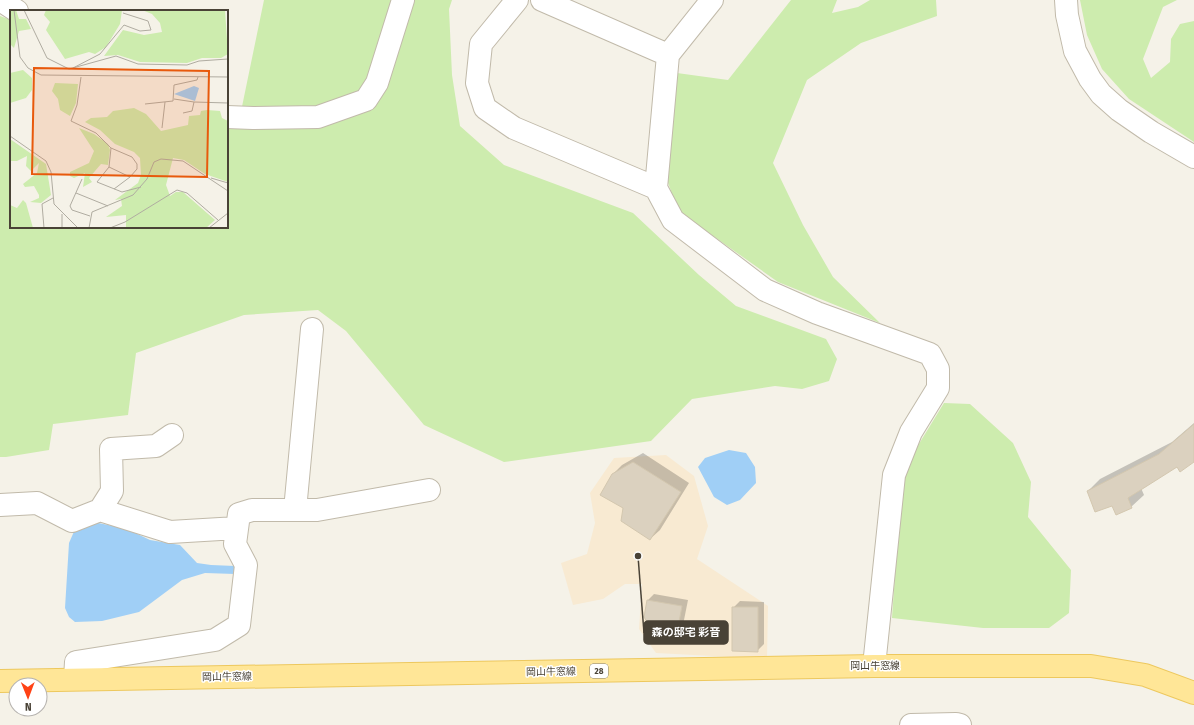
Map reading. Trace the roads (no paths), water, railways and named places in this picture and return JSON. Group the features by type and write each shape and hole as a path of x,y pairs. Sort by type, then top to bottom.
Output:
{"main road":[{"name":"岡山牛窓線","path":"0,681 874,666 1091,666 1145,675 1194,693"}],"street":[{"path":"0,0 15,10"},
{"path":"228,117 318,117 366,100 377,83 403,0"},
{"path":"517,0 481,44 477,83 485,108 514,128 656,188"},
{"path":"542,0 668,55"},
{"path":"712,0 668,55 656,188 673,220 765,290 817,313 930,354 938,369 938,388 911,432 894,475 874,666"},
{"path":"1066,0 1067,15 1075,51 1090,79 1101,94 1119,110 1194,157"},
{"path":"0,6 13,10"},
{"path":"295,510 312,329"},
{"path":"0,505 37,503 72,521 100,510 112,491 111,449 156,446 172,435"},
{"path":"75,680 76,662 215,640 238,625 246,565 235,544 239,514 252,510 317,510 429,490"},
{"path":"100,510 170,532 237,528"},
{"path":"911,725 960,725"}],"water":[{"path":"729,450 746,453 755,467 756,483 740,500 727,505 714,497 698,467 705,458"},
{"path":"89,521 127,529 150,540 180,545 197,563 235,566 235,574 205,573 182,580 139,612 102,621 75,622 69,617 65,608 69,543 76,527"}],"place":[{"name":"森の邸宅 彩音","path":"638,556"}]}
